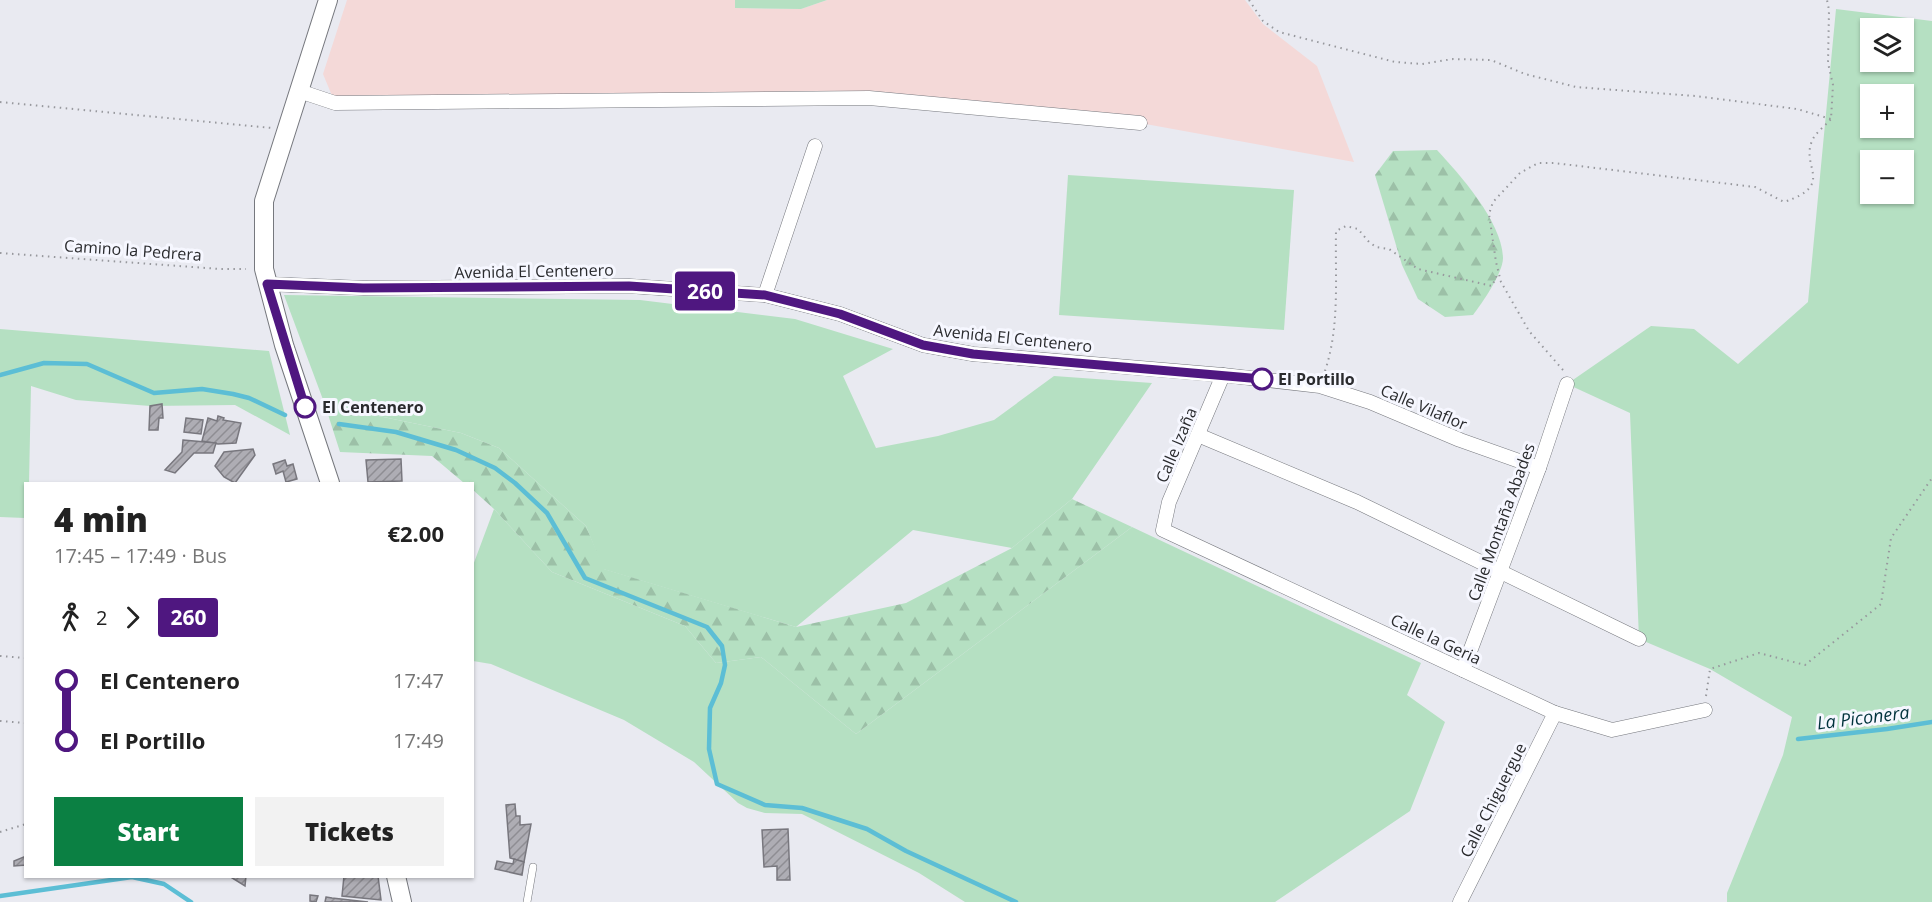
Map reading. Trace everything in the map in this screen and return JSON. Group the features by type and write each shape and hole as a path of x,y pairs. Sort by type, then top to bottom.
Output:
{"main road":[{"path":"328,0 264,201 266,277 330,482"},
{"path":"396,878 402,902"}],"street":[{"path":"298,91 335,103 869,98 1140,123"},
{"path":"765,295 815,146"},
{"name":"Avenida El Centenero","path":"266,277 363,288 629,286 765,295 840,314 923,345 973,354 1223,375"},
{"name":"Calle Vilaflor","path":"1223,375 1320,386 1370,402 1460,440 1539,468"},
{"name":"Calle Izaña","path":"1163,530 1169,502 1223,375"},
{"name":"Calle Montaña Abades","path":"1463,670 1539,468 1567,384"},
{"path":"1198,435 1358,502 1639,639"},
{"name":"Calle la Geria","path":"1163,530 1555,713 1612,730 1705,710"},
{"name":"Calle Chiguergue","path":"1460,902 1555,713"}],"lane":[{"path":"527,902 533,867"}],"path":[{"path":"1249,0 1263,21 1279,32 1395,62 1491,60 1525,74 1576,87 1695,96 1797,109 1831,120"},
{"path":"1567,384 1567,375 1529,331 1512,305 1498,273 1490,230 1489,214 1493,202 1520,172 1538,163 1554,163 1755,188 1784,202 1800,196 1810,187 1814,174 1809,154 1814,137 1831,120 1833,85 1828,63 1829,10 1827,0"},
{"path":"0,102 258,126 286,131"},
{"path":"1320,386 1331,354 1336,319 1336,231 1346,226 1358,229 1376,247 1389,249 1418,269 1492,286 1498,273"},
{"name":"Camino la Pedrera","path":"0,253 220,268 266,277"},
{"path":"1705,710 1710,669 1760,653 1805,665 1881,604 1891,538 1932,478"},
{"path":"0,656 24,658"},
{"path":"0,721 24,723"},
{"path":"0,832 24,826"}],"shaded area":[{"path":"347,0 735,0 735,8 801,9 827,0 1245,0 1263,24 1317,66 1354,162 1140,123 869,98 335,103 323,74"}],"green space":[{"path":"735,0 827,0 801,9 735,8"},
{"path":"1836,9 1908,18 1860,18 1860,72 1914,72 1914,19 1932,21 1932,902 1727,902 1727,893 1783,755 1792,717 1710,669 1639,639 1630,413 1567,384 1651,326 1694,329 1738,364 1808,302"},
{"path":"1437,150 1479,200 1501,244 1503,258 1500,272 1473,315 1445,317 1418,299 1402,265 1375,175 1393,151"},
{"path":"1068,175 1294,190 1284,330 1059,315"},
{"path":"284,295 640,300 795,319 893,349 843,376 876,448 938,436 994,420 1054,376 1152,383 1072,499 1012,548 913,530 796,627 603,569 586,526 499,448 461,433 325,405"},
{"path":"0,329 269,351 290,435 235,405 150,406 76,400 31,386 29,482 24,482 24,518 0,517"},
{"path":"325,405 461,433 499,448 586,526 604,569 796,627 906,603 1012,548 1072,499 1132,527 856,734 761,657 716,663 685,626 552,572 494,509 474,491 474,482 463,482 432,456 340,452"},
{"path":"494,509 552,572 685,626 716,663 761,657 856,734 1132,527 1421,663 1407,695 1445,722 1410,811 1275,902 965,902 919,873 802,814 765,813 747,808 738,803 694,762 624,720 491,664 474,661 474,563"}],"building":[{"path":"162,404 163,418 159,418 158,430 149,430 150,406"},
{"path":"218,416 224,418 223,420 241,423 236,443 218,444 202,441 208,418 217,421"},
{"path":"186,418 203,420 201,434 184,432"},
{"path":"183,440 216,443 213,453 194,453 175,473 165,470 182,452"},
{"path":"253,449 255,455 236,482 224,477 215,466 224,452"},
{"path":"401,459 402,481 368,482 366,460"},
{"path":"285,460 287,466 293,464 297,479 286,482 283,471 276,474 273,464"},
{"path":"515,804 516,816 520,816 520,825 531,824 524,862 510,858 506,805"},
{"path":"788,829 790,880 777,880 777,866 764,867 762,830"},
{"path":"24,857 24,865 14,866 14,861"},
{"path":"514,859 524,862 522,875 495,869 497,861 513,864"},
{"path":"232,878 246,878 245,886"},
{"path":"344,878 378,878 381,900 342,896"},
{"path":"310,895 318,896 316,902 310,901"},
{"path":"326,897 332,898 368,902 325,902"}],"waterway":[{"path":"0,375 44,363 87,364 154,393 202,389 233,394 249,398 285,415"},
{"path":"339,424 396,432 456,450 495,468 547,513 585,578 707,627 722,646 725,665 721,683 710,708 709,749 717,784 765,805 802,808 867,829 906,851 1016,902"},
{"name":"La Piconera","path":"1798,739 1932,722"},
{"path":"0,896 125,878"},
{"path":"137,878 164,884 191,902"}],"bus line":[{"name":"260","path":"305,407 267,284 476,289 629,286 765,295 840,314 923,345 973,354 1262,379"}],"place":[{"name":"El Portillo","path":"1262,379"},
{"name":"El Centenero","path":"305,407"}]}
